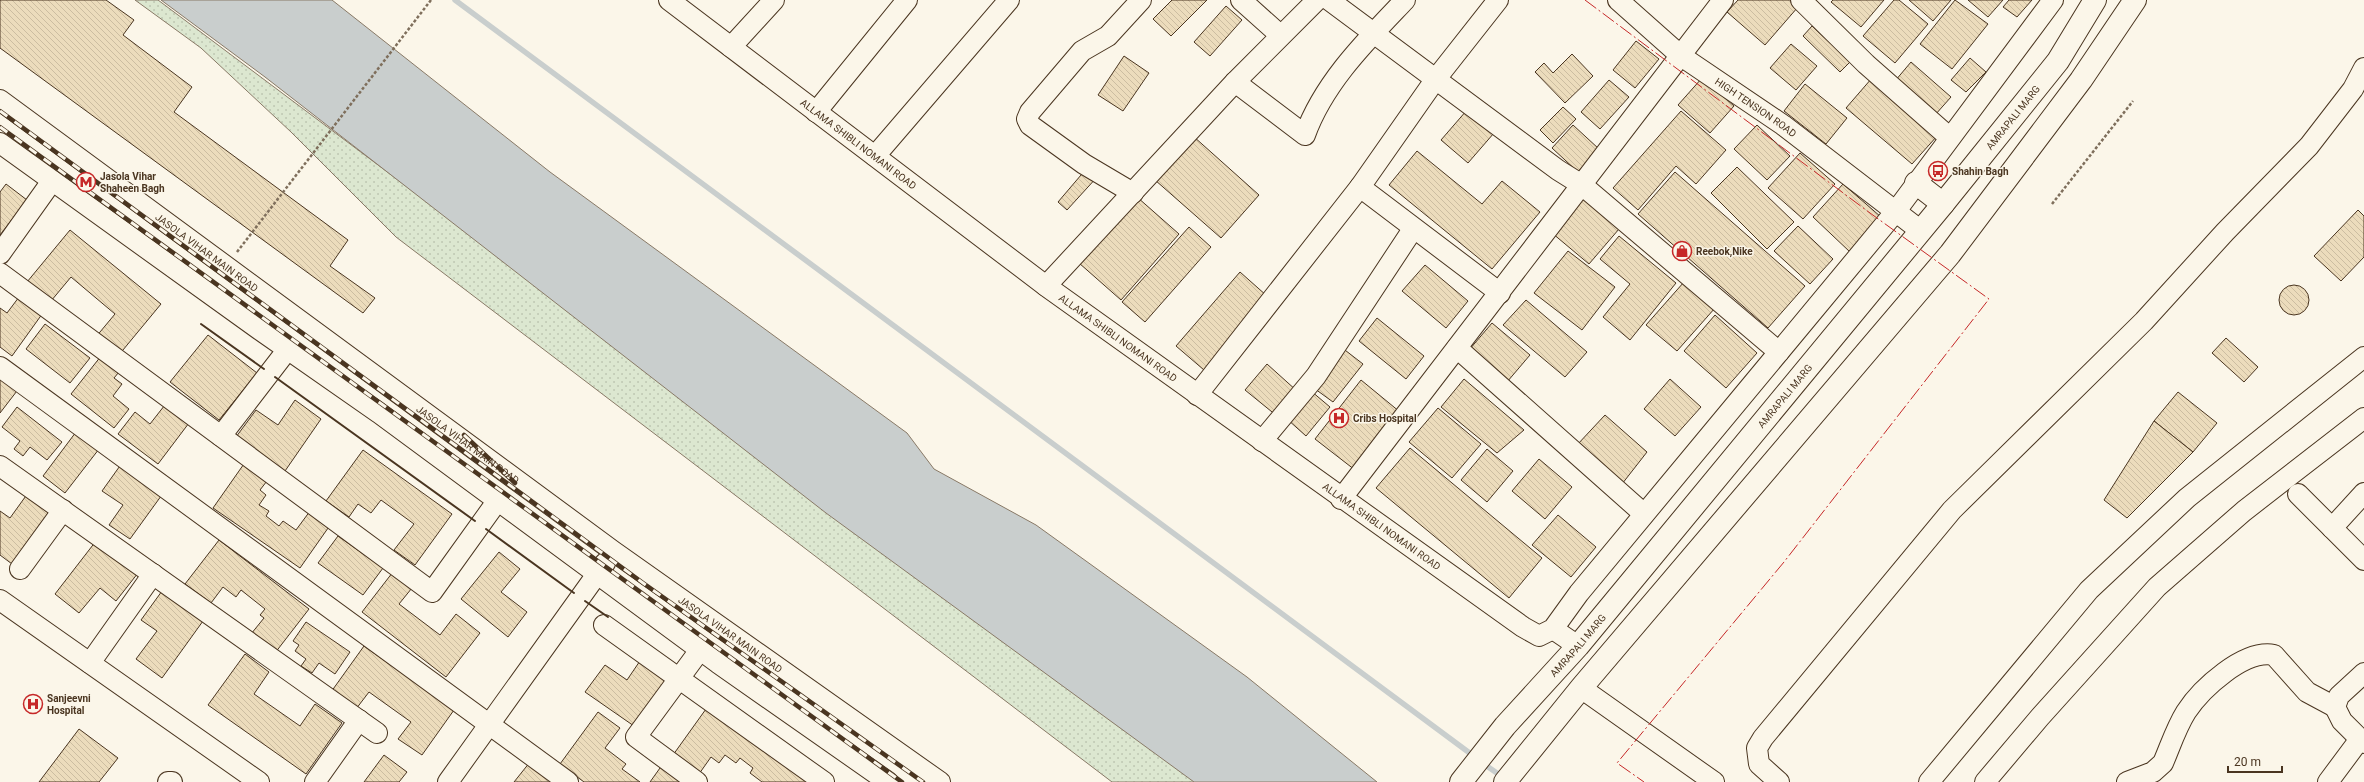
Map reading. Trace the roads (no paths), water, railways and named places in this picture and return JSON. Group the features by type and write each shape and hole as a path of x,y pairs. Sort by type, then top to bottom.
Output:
{"main road":[{"name":"AMRAPALI MARG","path":"1461,782 1505,726 1578,646 1943,204 2058,61 2095,0"},
{"path":"1505,782 1581,688 1950,254 2081,80 2135,0"},
{"path":"1916,183 1943,204"}],"street":[{"name":"ALLAMA SHIBLI NOMANI ROAD","path":"669,0 1046,286 1341,499 1523,627 1538,636 1553,629"},
{"path":"730,47 774,0"},
{"path":"816,112 907,0"},
{"path":"875,156 1009,0"},
{"path":"1133,193 1075,158 1030,125 1027,119 1030,112 1082,51 1108,36 1142,0"},
{"path":"1241,0 1280,35"},
{"path":"1046,286 1235,82 1280,35 1317,0"},
{"path":"1330,0 1374,32 1435,80 1582,185 1779,352"},
{"path":"1235,82 1304,135 1314,109 1326,91 1374,32 1405,0"},
{"path":"1197,395 1360,186 1435,80 1498,0"},
{"name":"HIGH TENSION ROAD","path":"1618,0 1681,56 1783,125 1921,231"},
{"path":"1341,499 1723,0"},
{"path":"1801,0 1866,64 1949,137"},
{"path":"1578,646 1553,629 1579,593 1896,211 1949,137 2053,0"},
{"path":"1779,782 1759,764 1757,748 1763,738 1952,510 2144,321 2225,232 2309,146 2335,114 2364,68"},
{"name":"JASOLA VIHAR MAIN ROAD","path":"0,100 613,551 940,782"},
{"path":"0,144 288,350 380,412 700,650 888,782"},
{"path":"0,254 52,181"},
{"path":"1360,186 1413,229 1500,293"},
{"path":"119,230 138,203"},
{"path":"1262,441 1316,376 1413,229"},
{"path":"0,273 432,592 498,500"},
{"path":"260,330 278,304"},
{"path":"1457,348 1644,514"},
{"path":"221,436 288,350"},
{"path":"1929,782 2089,590 2187,498 2364,357"},
{"path":"0,367 568,782"},
{"path":"1985,782 2040,716 2157,587 2244,511 2364,418"},
{"path":"0,466 377,733"},
{"path":"2332,528 2364,493"},
{"path":"2298,494 2364,560"},
{"path":"20,569 63,510"},
{"path":"448,782 613,551"},
{"path":"90,663 153,574"},
{"path":"0,600 259,782"},
{"path":"604,625 680,678 819,780"},
{"path":"697,782 636,736 700,650"},
{"path":"2127,782 2159,768 2163,763 2185,713 2197,698 2221,676 2253,656 2274,655 2308,692 2335,707 2342,720 2362,741 2328,782"},
{"path":"2335,707 2338,696 2364,672"},
{"path":"1581,688 1714,782"},
{"path":"315,782 359,720"}],"waterway":[{"path":"455,0 1475,757"},
{"path":"1481,762 1504,778"}],"railway":[{"path":"0,111 643,583 923,782"},
{"path":"0,127 902,782"},
{"path":"464,435 515,483"}],"place":[{"name":"Shahin Bagh","path":"1938,171"},
{"name":"Jasola Vihar Shaheen Bagh","path":"86,182"},
{"name":"Reebok,Nike","path":"1682,251"},
{"name":"Cribs Hospital","path":"1339,418"},
{"name":"Sanjeevni Hospital","path":"33,704"}]}
